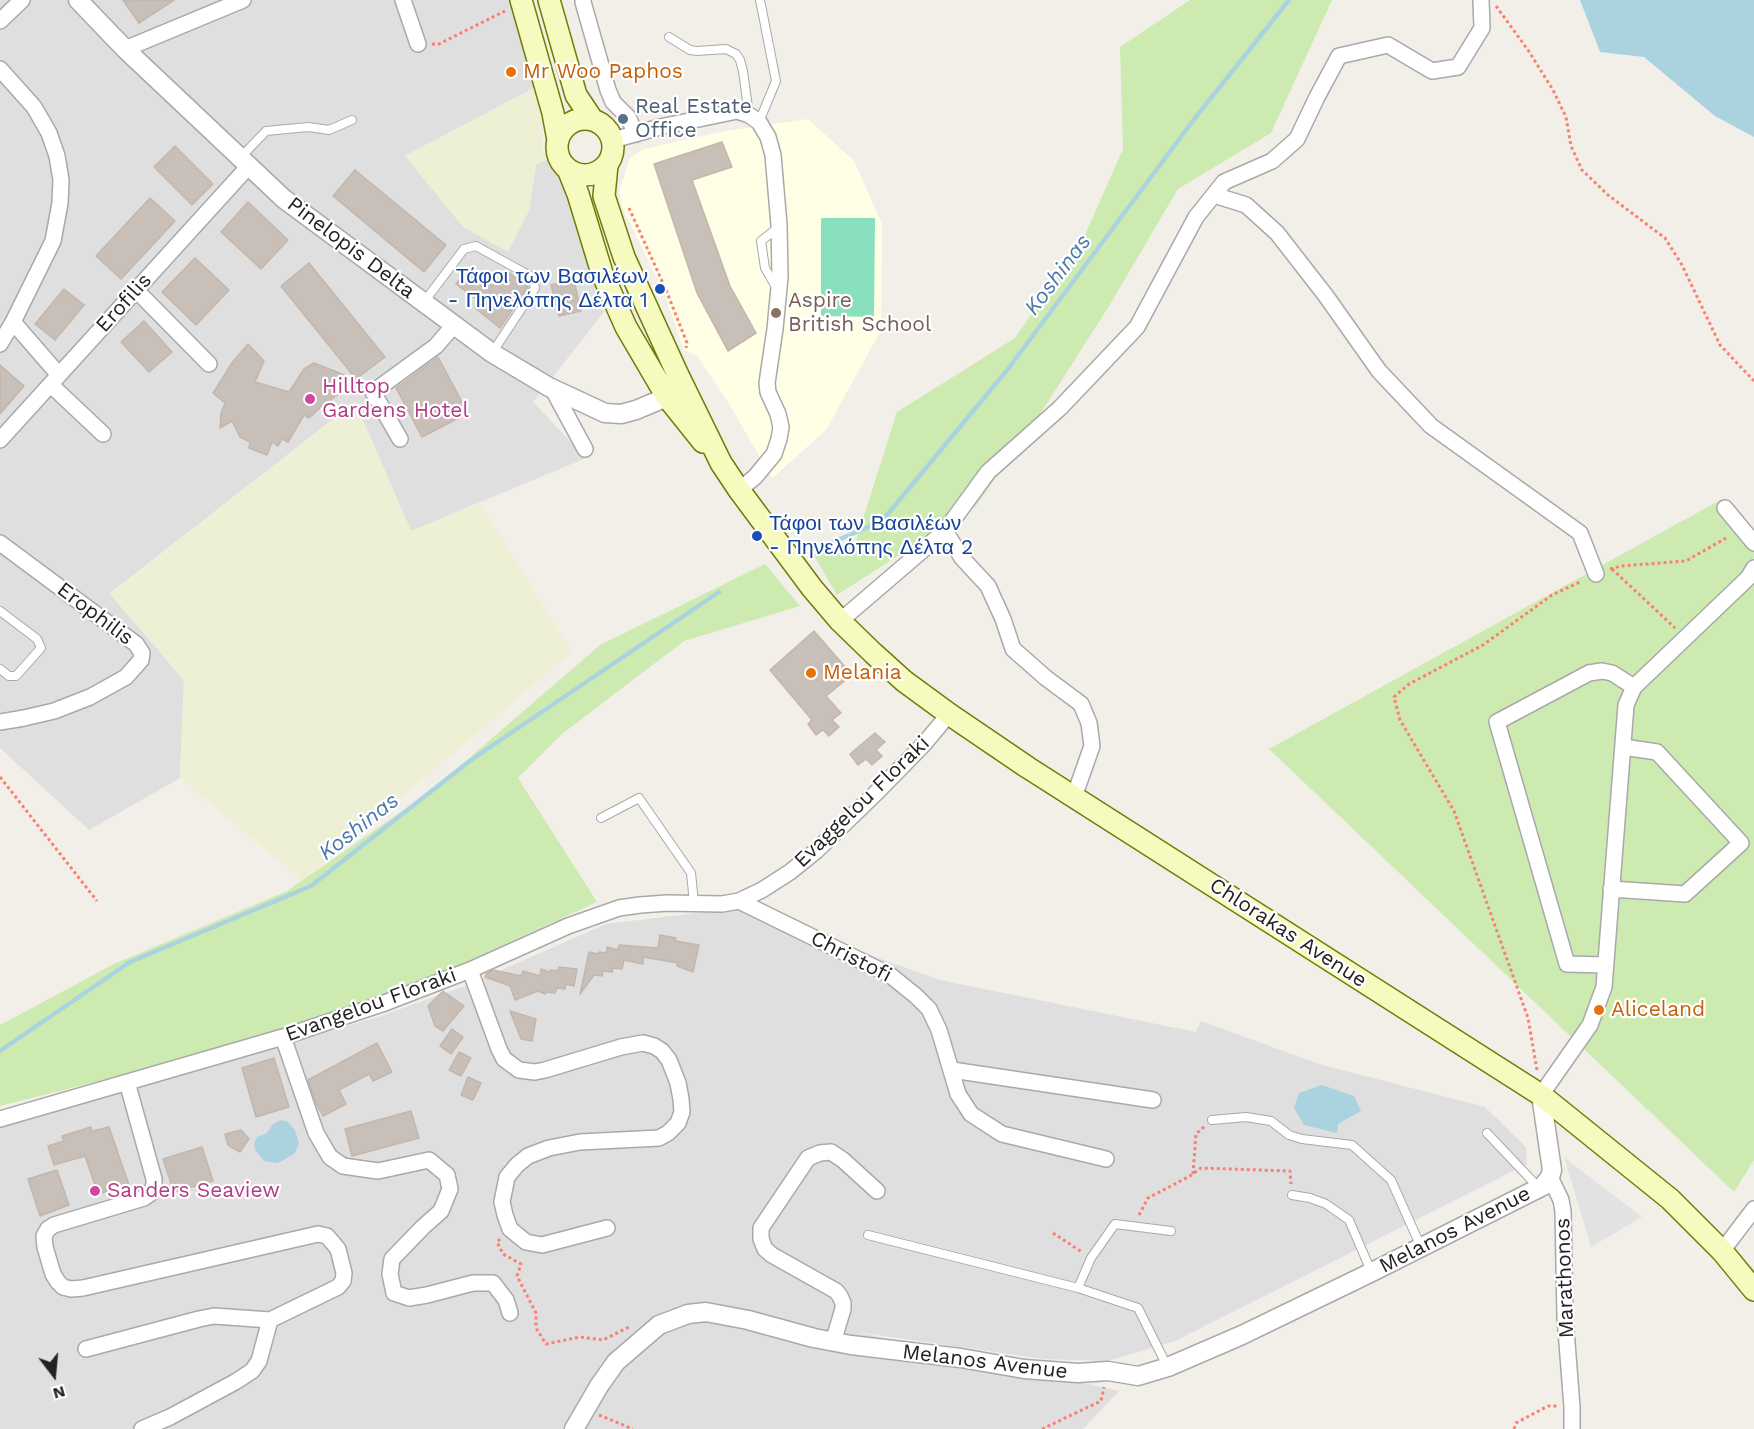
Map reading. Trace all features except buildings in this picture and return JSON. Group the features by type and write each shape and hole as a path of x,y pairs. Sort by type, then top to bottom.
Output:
{"main road":[{"path":"549,0 576,95 592,119"},
{"path":"522,1 553,113 558,140 558,156 561,163 568,169 583,175 600,171 612,158 613,141 607,128 592,119 575,120 561,132 558,140"},
{"path":"607,165 604,196 624,257 677,373 722,463"},
{"path":"568,169 602,273 626,327 667,397 722,463"},
{"name":"Chlorakas Avenue","path":"722,463 739,490 812,588 840,621 904,681 949,714 1074,797 1541,1095 1670,1198 1722,1251 1754,1290"}],"street":[{"path":"0,21 22,0"},
{"name":"Pinelopis Delta","path":"78,0 125,49 284,199 492,353 552,388 605,413 621,414 667,397"},
{"path":"125,49 243,0"},
{"path":"403,0 418,44"},
{"path":"840,621 945,531 988,472 1060,408 1137,327 1196,217 1224,182 1272,161 1297,140 1339,56 1388,45 1432,71 1458,67 1482,28 1481,0"},
{"path":"583,2 608,90 613,102 628,117 636,134"},
{"path":"0,69 34,107 49,132 57,156 61,180 60,203 53,241 14,322 0,344"},
{"path":"613,141 736,111 754,119 768,137 780,227 779,291 766,383 781,427 774,454 755,477 739,490"},
{"name":"Erofilis","path":"0,440 136,290 244,163"},
{"path":"1214,195 1246,206 1277,233 1326,296 1378,371 1431,426 1580,533 1596,574"},
{"path":"136,290 209,364"},
{"path":"14,322 55,380 103,434"},
{"path":"400,439 373,392 436,346 454,325"},
{"path":"552,388 585,449"},
{"path":"1725,508 1754,543"},
{"path":"945,531 962,558 988,586 1013,649 1081,704 1089,723 1092,746 1074,797"},
{"name":"Erophilis","path":"0,543 136,644 142,653 141,660 126,677 90,698 54,711 0,722"},
{"path":"1541,1095 1590,1025 1604,987 1626,705 1634,687 1748,578 1754,568"},
{"path":"1605,965 1567,964 1497,722 1589,673 1602,671 1612,673 1634,687"},
{"name":"Evaggelou Floraki","path":"739,901 762,890 790,872 816,851 893,776 949,714"},
{"path":"1611,889 1685,894 1741,843 1657,752 1623,747"},
{"name":"Evangelou Floraki","path":"0,1119 284,1037 382,1004 470,970 592,916 619,908 640,905 722,904 739,901"},
{"name":"Christofi","path":"739,901 890,975 929,1009 939,1030 958,1094 971,1114 1002,1134 1106,1159"},
{"path":"470,970 499,1049 504,1059 519,1070 535,1072 621,1047 643,1043 662,1051 676,1073 682,1112 678,1123 668,1133 659,1138 580,1142 549,1148 528,1156 507,1177 503,1208 510,1229 526,1242 542,1245 608,1228"},
{"path":"284,1037 315,1133 330,1157 343,1166 378,1172 429,1160 447,1175 450,1189 441,1211 392,1259 390,1274 394,1293 409,1298 473,1283 493,1283 506,1300 510,1313"},
{"path":"952,1070 1153,1100"},
{"path":"86,1349 214,1316 270,1320 338,1287 345,1273 338,1250 327,1236 318,1234 83,1288 63,1287 53,1274 45,1247 45,1236 48,1229 54,1225 144,1198 151,1193 154,1185 127,1082"},
{"name":"Marathonos","path":"1541,1095 1552,1170 1545,1183 1561,1200 1563,1211 1565,1317 1572,1429"},
{"path":"833,1342 843,1309 840,1296 836,1291 765,1249 761,1239 762,1228 808,1158 820,1153 831,1152 877,1191"},
{"name":"Melanos Avenue","path":"574,1429 616,1362 659,1325 688,1314 706,1312 851,1346 961,1358 1024,1369 1108,1371 1138,1376 1168,1367 1242,1335 1372,1272 1545,1183"},
{"path":"1722,1251 1754,1209"},
{"path":"142,1429 170,1417 252,1371 259,1361 270,1320"}],"lane":[{"path":"754,119 776,81 760,0"},
{"path":"669,37 690,50 726,49 736,54 740,60 754,119"},
{"path":"244,163 266,131 308,127 329,130 352,120"},
{"path":"424,303 464,249 476,246 532,277 536,288 492,353"},
{"path":"0,611 37,639 41,648 16,676 9,676 0,669"},
{"path":"601,818 639,798 691,873 694,903"},
{"path":"1212,1120 1246,1117 1271,1121 1289,1136 1352,1145 1391,1180 1421,1247"},
{"path":"1487,1133 1545,1183"},
{"path":"1292,1195 1326,1204 1348,1220 1372,1272"},
{"path":"1078,1288 1091,1257 1116,1224 1171,1231"},
{"path":"868,1235 1078,1288 1138,1308 1168,1367"}],"path":[{"path":"1491,0 1528,50 1552,90 1566,117 1571,146 1582,170 1608,195 1665,238 1682,265 1720,345 1754,381"},
{"path":"418,44 439,44 522,1"},
{"path":"628,206 687,343 686,354"},
{"path":"1541,1095 1528,1018 1454,811 1400,720 1394,697 1409,684 1483,645 1552,596 1596,574 1621,566 1686,561 1726,538"},
{"path":"1612,568 1686,637"},
{"path":"0,777 97,901"},
{"path":"1193,1174 1196,1134 1212,1120"},
{"path":"1134,1226 1149,1198 1193,1174 1201,1167 1290,1171 1292,1195"},
{"path":"510,1229 497,1242 503,1254 521,1264 517,1276 536,1312 536,1328 546,1344 580,1338 603,1340 633,1325 641,1340"},
{"path":"1053,1233 1091,1257"},
{"path":"1042,1429 1101,1401 1108,1371"},
{"path":"1514,1429 1516,1423 1548,1406 1572,1407"},
{"path":"585,1409 633,1429"}],"shaded area":[{"path":"0,0 510,0 534,88 405,156 529,211 536,165 547,159 563,181 604,312 533,402 586,458 411,531 355,402 110,593 184,680 180,778 89,830 0,748"},
{"path":"534,88 542,119 542,150 547,159 536,165 529,211 508,252 463,227 405,156"},
{"name":"Aspire British School","path":"808,119 854,161 882,224 881,330 826,430 772,478 731,407 698,357 684,350 665,295 622,207 619,192 630,158 644,149 725,131"},
{"path":"355,402 411,531 480,503 572,652 303,881 180,778 184,680 110,594"},
{"path":"738,908 940,980 1196,1032 1201,1021 1319,1064 1485,1107 1526,1147 1527,1164 1175,1341 1108,1361 1044,1359 857,1332 1119,1391 1083,1429 0,1429 0,1128 381,1016 465,986 606,924"},
{"path":"1564,1157 1642,1217 1591,1247"}],"green space":[{"path":"1190,0 1332,0 1271,133 1178,189 1109,306 1048,402 976,506 837,595 813,554 856,541 897,412 1015,338 1084,237 1123,149 1120,47"},
{"path":"821,218 875,218 874,317 821,316"},
{"path":"1722,499 1754,532 1754,1160 1734,1192 1269,749"},
{"path":"765,564 800,606 684,641 562,734 518,778 597,902 381,1001 147,1069 0,1106 0,1025 114,964 287,891 431,791 600,645"}],"water":[{"path":"1580,0 1754,0 1754,137 1715,116 1644,57 1600,52"},
{"path":"1322,1085 1354,1096 1361,1111 1338,1124 1337,1133 1304,1125 1294,1108 1299,1093"},
{"path":"281,1120 288,1122 295,1130 299,1143 297,1148 294,1154 280,1162 264,1161 255,1150 255,1141 257,1137 267,1133 273,1124"}],"waterway":[{"name":"Koshinas","path":"831,543 882,521 1008,369 1195,118 1289,0"},
{"name":"Koshinas","path":"0,1051 130,962 311,886 471,760 719,592"}],"place":[{"name":"Mr Woo Paphos","path":"511,72"},
{"name":"Real Estate Office","path":"623,119"},
{"name":"Τάφοι των Βασιλέων - Πηνελόπης Δέλτα 1","path":"660,289"},
{"name":"Aspire British School","path":"776,313"},
{"name":"Hilltop Gardens Hotel","path":"310,399"},
{"name":"Τάφοι των Βασιλέων - Πηνελόπης Δέλτα 2","path":"757,536"},
{"name":"Melania","path":"811,673"},
{"name":"Aliceland","path":"1599,1010"},
{"name":"Sanders Seaview","path":"95,1191"}]}
